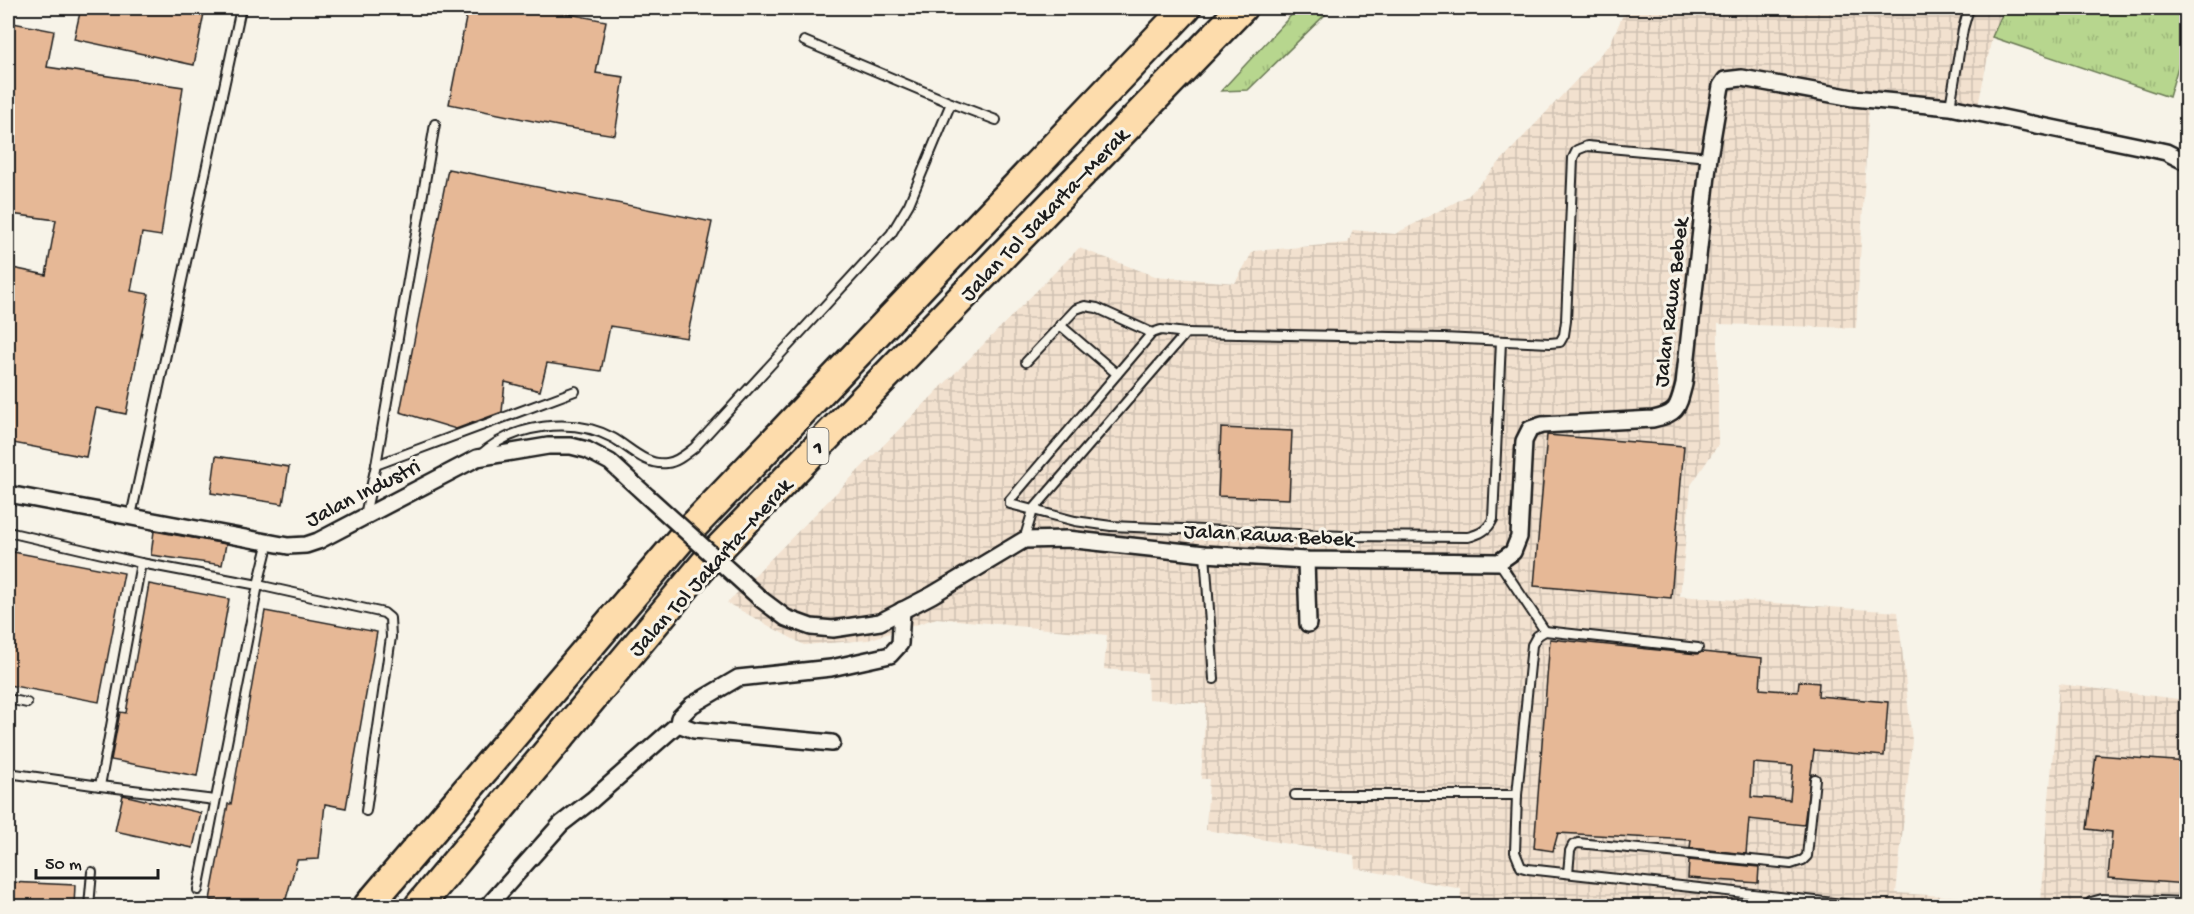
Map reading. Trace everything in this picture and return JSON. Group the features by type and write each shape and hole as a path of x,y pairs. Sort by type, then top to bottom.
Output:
{"highway":[{"name":"Jalan Tol Jakarta–Merak","path":"368,906 681,538 1186,8"},
{"name":"Jalan Tol Jakarta–Merak","path":"419,906 706,562 1242,8"}],"street":[{"name":"Jalan Rawa Bebek","path":"762,600 786,618 811,627 833,629 880,622 1024,540 1067,539 1205,554 1306,560 1499,562 1513,552 1520,537 1524,441 1530,429 1542,425 1653,419 1669,416 1679,403 1684,384 1709,157 1721,86 1725,80 1731,78 1761,80 1853,98 1950,107 2166,152 2187,162"},
{"name":"Jalan Industri","path":"8,494 288,546 306,545 477,458 548,446 571,446 587,450 610,462 762,600"},
{"path":"1306,560 1308,624"},
{"path":"488,906 561,824 592,800 678,724 679,718 692,705 738,678 831,668 890,655 900,644 902,610"},
{"path":"678,724 694,730 832,744"}],"lane":[{"path":"131,516 241,8"},
{"path":"1950,107 1963,29 1969,8"},
{"path":"804,41 996,120"},
{"path":"477,458 492,444 517,433 543,427 569,426 593,430 613,438 636,454 650,460 666,463 683,457 694,448 891,234 909,204 951,103"},
{"path":"365,515 376,465 435,124"},
{"path":"1501,341 1493,519 1490,526 1480,534 1468,537 1344,536 1173,530 1076,521 1010,504 1010,500 1152,333 1161,330 1186,333 1443,338 1501,341 1550,344 1560,342 1563,339 1566,321 1573,158 1577,150 1587,146 1709,157"},
{"path":"1026,362 1076,309 1085,306 1097,308 1152,333"},
{"path":"1060,325 1117,374"},
{"path":"1024,540 1033,510 1186,333"},
{"path":"376,465 575,391"},
{"path":"8,532 141,563 258,585 384,613 390,618 391,637 366,811"},
{"path":"198,890 258,585 269,541"},
{"path":"1205,554 1214,679"},
{"path":"1499,562 1545,632"},
{"path":"100,786 141,563"},
{"path":"1698,648 1545,632 1537,636 1532,645 1517,795 1515,852 1521,867 1861,906"},
{"path":"8,699 27,703"},
{"path":"8,773 215,800"},
{"path":"1568,873 1570,851 1573,845 1578,843 1791,864 1798,862 1807,856 1815,779"},
{"path":"1295,795 1517,795"},
{"path":"89,906 92,872"},
{"path":"2087,906 2102,898 2187,902"}],"shaded area":[{"path":"1626,8 2005,8 1992,37 1976,116 1869,104 1856,328 1718,324 1718,445 1691,485 1680,596 1898,612 1912,741 1896,893 2040,902 2059,684 2186,700 2186,906 1460,906 1461,889 1355,868 1354,855 1206,830 1209,779 1201,779 1206,704 1148,699 1147,673 1104,669 1107,635 937,618 868,640 804,645 727,603 1079,248 1155,276 1235,283 1253,251 1348,243 1353,230 1395,234 1469,195 1610,44"}],"green space":[{"path":"1298,8 1335,8 1330,10 1248,90 1221,91"},
{"path":"2005,8 2186,8 2186,40 2169,97 1992,37"}],"building":[{"path":"81,8 205,8 194,65 74,39"},
{"path":"468,8 538,8 606,21 596,73 624,77 615,135 449,104"},
{"path":"8,22 54,31 47,67 183,87 161,236 142,233 131,291 149,294 126,414 96,408 86,457 8,442 8,267 46,275 56,220 11,214 12,209 8,208"},
{"path":"448,169 712,222 687,338 610,326 601,371 547,363 540,391 505,382 502,412 456,429 400,412"},
{"path":"1221,428 1292,431 1289,499 1218,496"},
{"path":"1547,435 1684,446 1671,598 1534,586"},
{"path":"216,456 289,467 283,504 211,493"},
{"path":"154,531 226,544 222,565 151,555"},
{"path":"8,551 124,573 99,702 8,685"},
{"path":"149,584 229,599 197,776 111,760 120,712 126,713"},
{"path":"265,611 377,632 346,808 325,804 319,859 297,860 284,906 248,906 210,900 228,804 231,804"},
{"path":"1550,639 1697,654 1702,652 1762,658 1760,689 1798,692 1799,681 1819,683 1818,696 1888,702 1884,756 1814,750 1804,825 1749,819 1746,854 1690,848 1691,840 1558,833 1553,851 1534,848","holes":["1753,763 1793,766 1790,800 1751,797"]},
{"path":"2096,755 2187,762 2187,884 2108,878 2112,832 2087,829"},
{"path":"123,795 201,813 193,848 115,831"},
{"path":"1689,860 1759,867 1758,883 1688,878"},
{"path":"8,882 75,885 74,906 8,906"}]}
